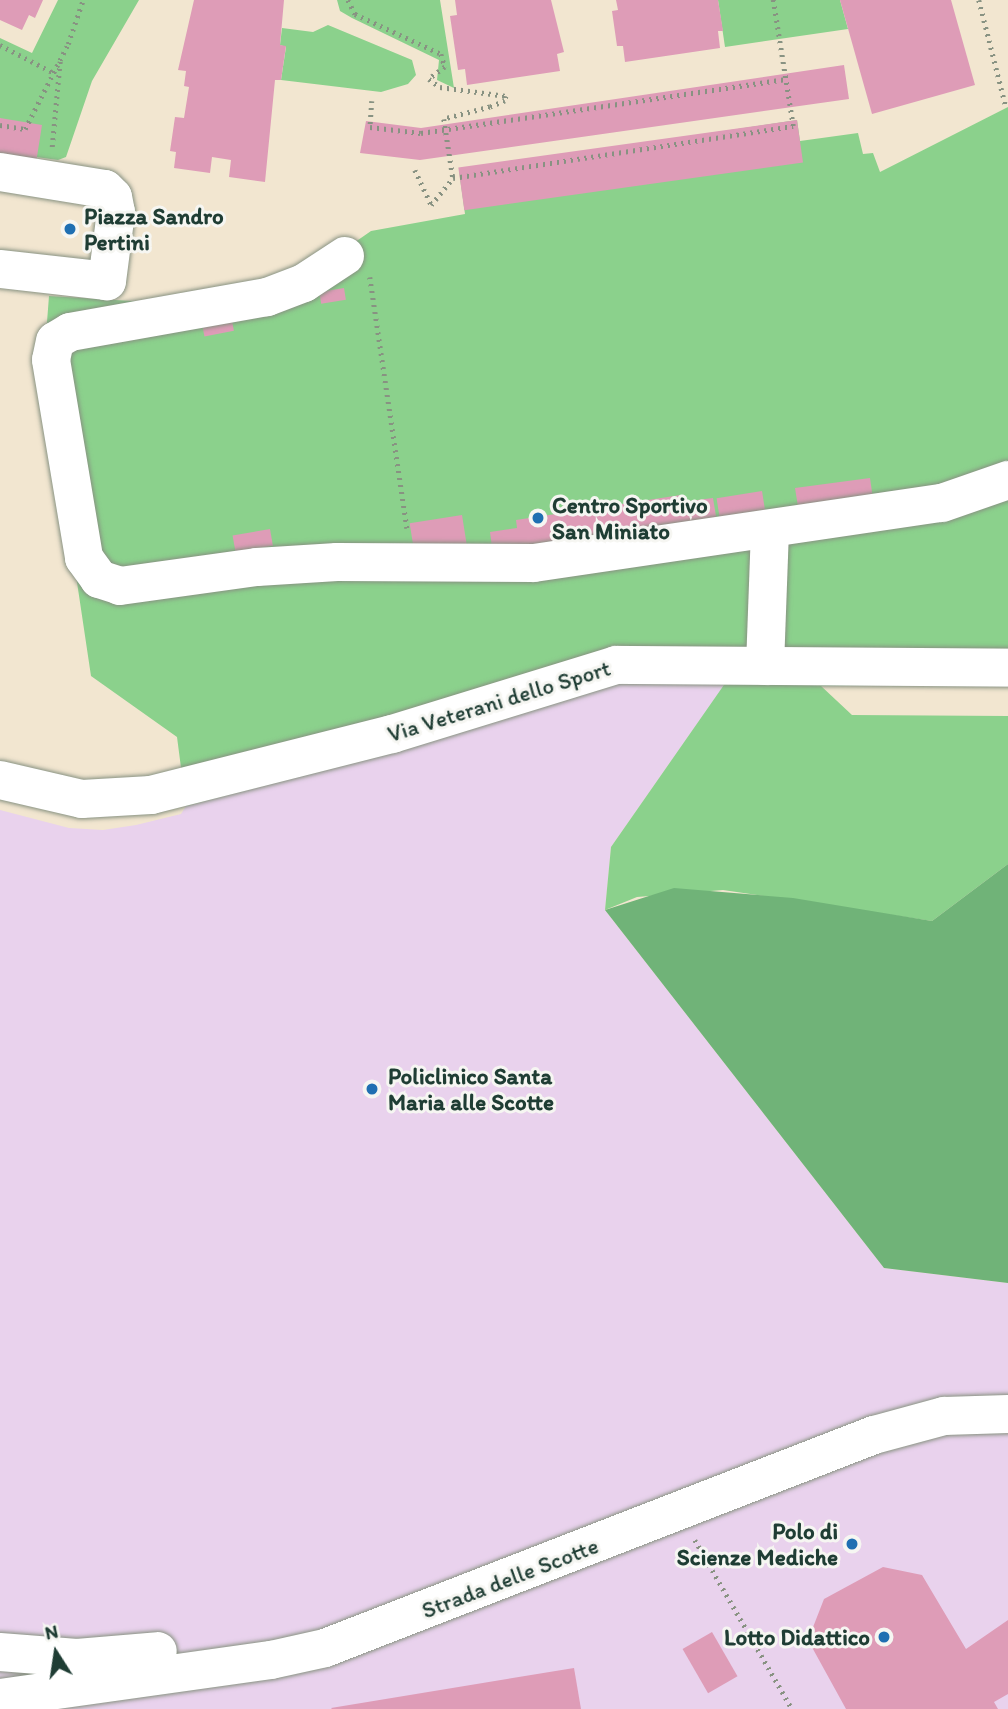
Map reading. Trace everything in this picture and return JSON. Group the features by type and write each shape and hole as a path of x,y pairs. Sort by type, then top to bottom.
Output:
{"street":[{"path":"0,172 111,193 116,212 107,281 0,269"},
{"path":"356,260 267,297 70,332 55,341 51,360 84,558 91,573 120,586 286,564 525,564 942,503 1008,480"},
{"path":"765,666 770,529"},
{"name":"Via Veterani dello Sport","path":"0,780 82,799 151,795 404,730 601,667 653,663 1008,668"},
{"name":"Strada delle Scotte","path":"0,1698 248,1664 361,1636 902,1426 962,1414 1008,1414"},
{"path":"0,1652 78,1658 194,1648 220,1651 248,1664"}],"path":[{"path":"0,125 26,129 60,60 83,0"},
{"path":"348,0 355,14 442,54 445,67 429,79 440,87 506,96 503,103 444,119 453,177"},
{"path":"415,170 431,205 453,177 793,127 774,0"},
{"path":"979,0 1006,107"},
{"path":"0,45 52,72"},
{"path":"50,180 60,60"},
{"path":"372,101 370,127 421,133 786,79"},
{"path":"356,260 412,564"},
{"path":"681,1511 792,1709"}],"shaded area":[{"name":"Policlinico Santa Maria alle Scotte","path":"727,681 611,847 605,910 884,1268 1008,1283 1008,1709 0,1709 0,810 69,828 103,830 136,825 181,814 186,806 360,760 618,682"}],"green space":[{"path":"58,0 139,0 92,81 66,157 58,160 36,157 0,118 0,38 32,53"},
{"path":"337,0 440,0 454,88 437,80 439,60 340,11"},
{"path":"718,0 840,0 848,29 725,47"},
{"path":"328,25 412,60 416,75 408,84 381,92 281,80 286,47 280,45 282,28 313,32"},
{"name":"Centro Sportivo San Miniato","path":"1008,107 1008,683 821,686 852,715 1008,716 1008,864 932,921 723,890 637,897 605,910 611,847 726,682 618,682 360,760 186,806 177,737 91,676 44,361 49,296 181,304 305,277 371,231 465,214 459,171 797,120 800,141 858,133 863,154 873,153 880,172"},
{"path":"1008,864 1008,1283 884,1268 605,910 674,888 793,898 932,921"}],"building":[{"path":"0,0 43,0 35,18 29,15 22,30 0,20"},
{"path":"194,0 284,0 280,45 286,46 281,80 275,80 265,182 229,177 231,160 212,157 210,173 174,168 176,152 170,151 175,117 184,118 189,87 184,86 186,71 178,70"},
{"path":"455,0 551,0 564,52 557,54 560,71 467,85 465,69 458,70 450,16 457,15"},
{"path":"616,0 718,0 723,31 718,31 720,48 625,62 623,46 617,46 612,11 618,10"},
{"path":"840,0 951,0 975,85 872,114"},
{"path":"844,65 849,99 420,160 360,153 366,121 421,128"},
{"path":"0,118 42,125 36,163 0,157"},
{"path":"797,120 803,163 464,210 458,168"},
{"path":"344,288 346,300 321,304 319,292"},
{"path":"232,321 234,331 204,337 203,327"},
{"path":"870,478 873,499 799,513 795,488"},
{"path":"762,491 766,517 721,524 717,498"},
{"path":"681,495 682,502 713,498 717,522 493,555 490,532 517,528 516,520"},
{"path":"462,515 468,551 415,559 410,523"},
{"path":"270,529 273,546 236,552 233,536"},
{"name":"Lotto Didattico","path":"883,1567 922,1575 966,1649 1008,1620 1008,1694 994,1702 998,1709 846,1709 808,1640 824,1599"},
{"path":"712,1632 738,1676 708,1693 683,1649"},
{"path":"574,1668 581,1709 331,1708"}],"place":[{"name":"Piazza Sandro Pertini","path":"70,229"},
{"name":"Centro Sportivo San Miniato","path":"538,518"},
{"name":"Policlinico Santa Maria alle Scotte","path":"372,1089"},
{"name":"Polo di Scienze Mediche","path":"852,1544"},
{"name":"Lotto Didattico","path":"884,1637"}]}
